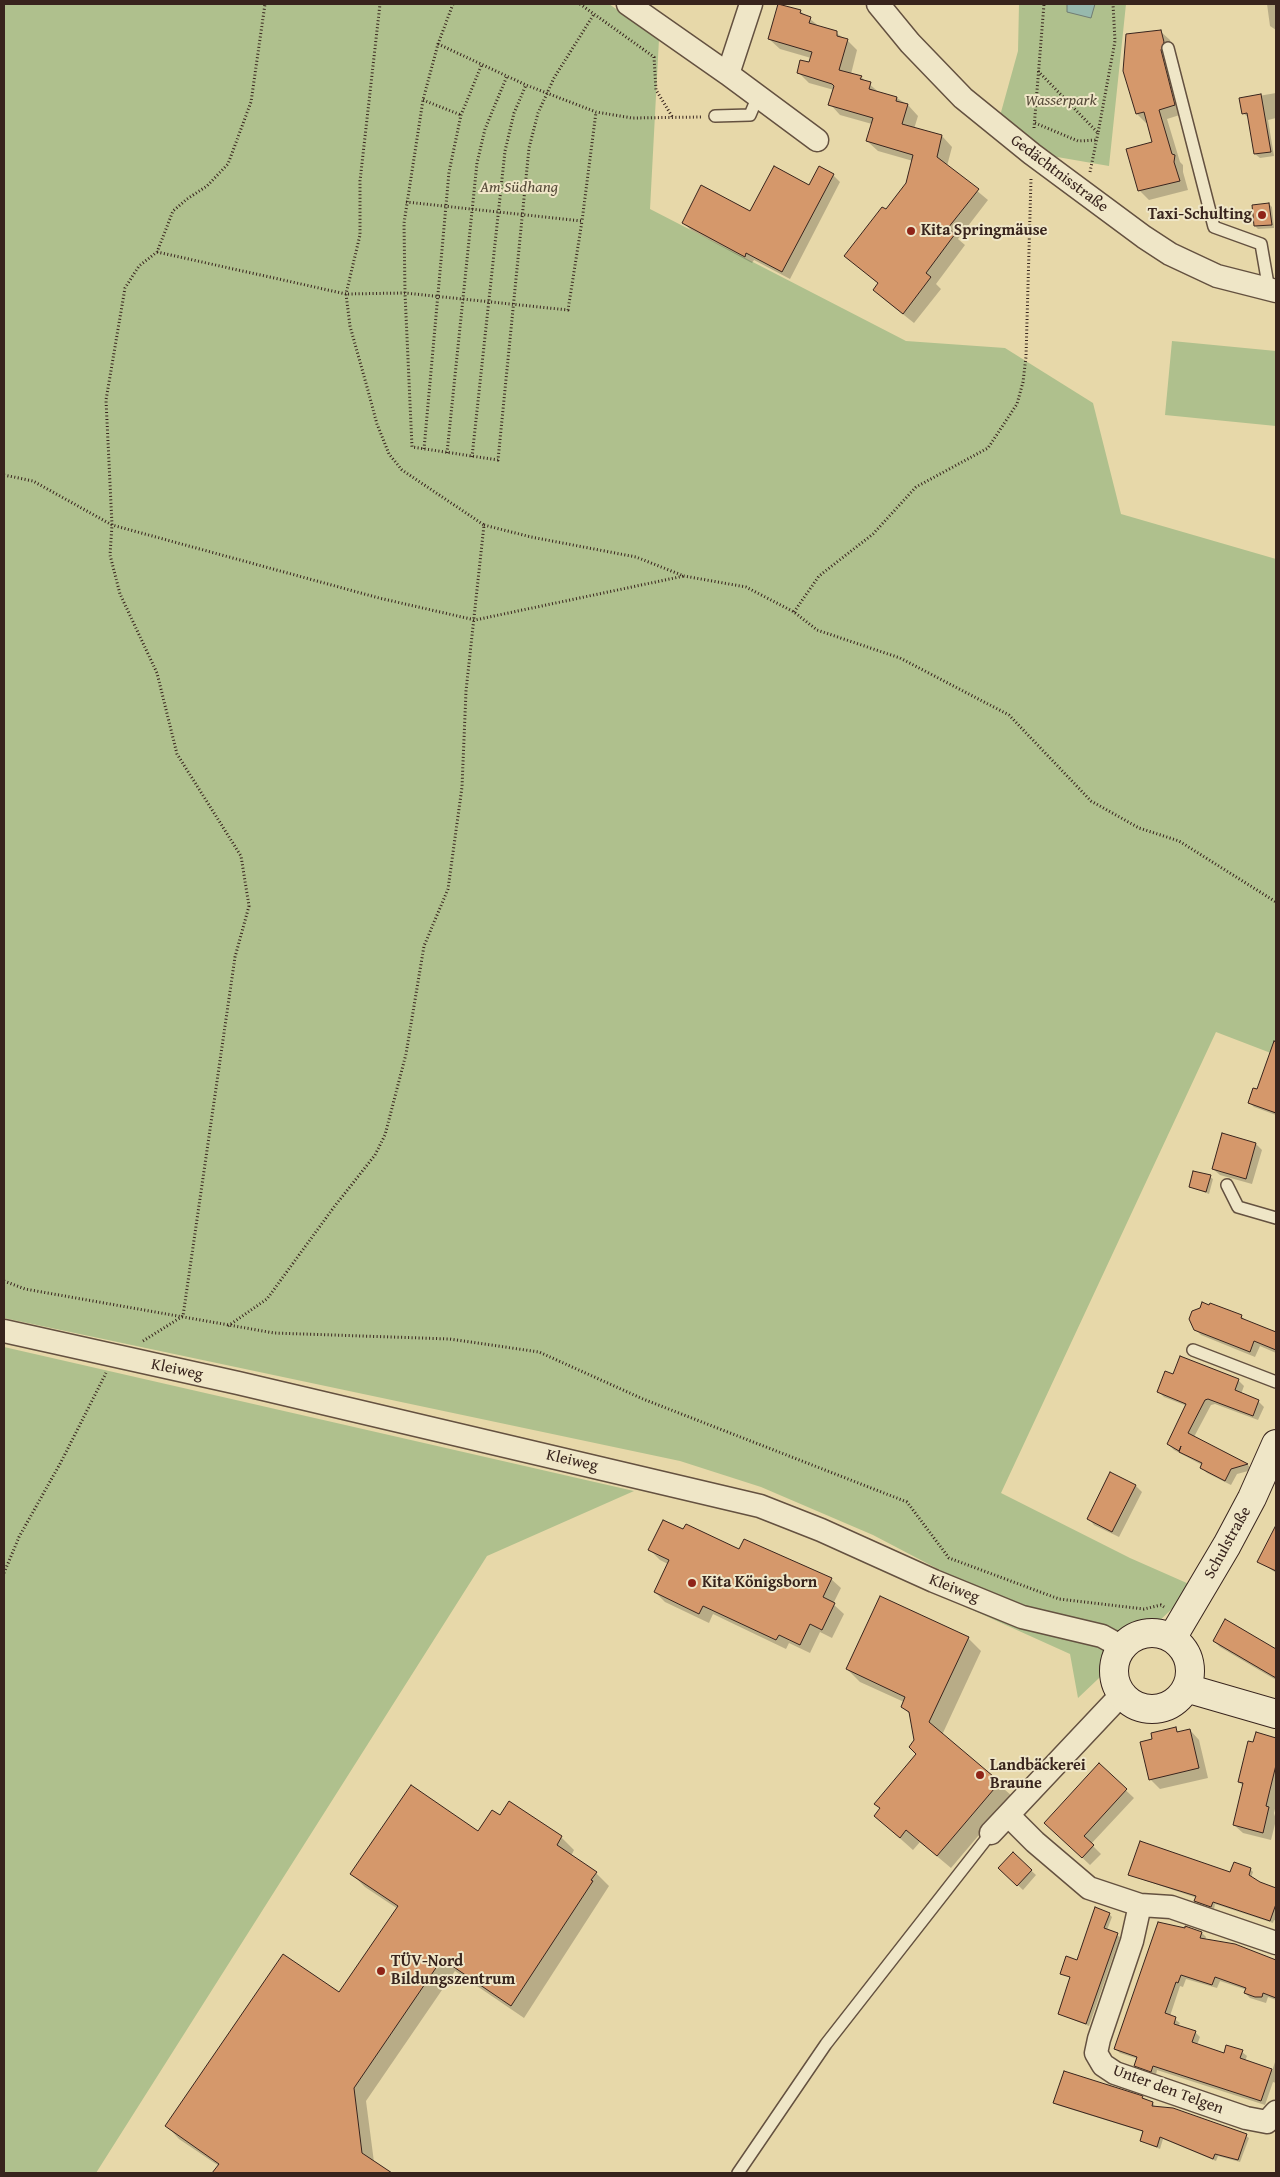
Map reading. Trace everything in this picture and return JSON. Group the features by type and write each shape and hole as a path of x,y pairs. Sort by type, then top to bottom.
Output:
{"main road":[{"name":"Schulstraße","path":"1178,1628 1248,1506 1276,1444"},
{"path":"1178,1628 1190,1666 1190,1677 1186,1688 1180,1697 1160,1709 1138,1707 1122,1694 1114,1678 1116,1657 1130,1639 1151,1632 1178,1628"},
{"path":"1186,1688 1276,1714"}],"street":[{"path":"628,4 650,11 728,74 817,140"},
{"path":"728,74 750,4"},
{"name":"Gedächtnisstraße","path":"878,4 910,43 946,82 1032,154 1086,195 1144,237 1192,265 1237,283 1273,291"},
{"name":"Kleiweg","path":"4,1331 760,1506 822,1530 934,1581 1022,1617 1102,1636 1122,1647"},
{"path":"991,1833 1122,1694"},
{"path":"1008,1815 1035,1842 1089,1888 1140,1904 1171,1907 1276,1943"},
{"name":"Unter den Telgen","path":"1140,1904 1132,1941 1098,2039 1096,2053 1103,2065 1115,2073 1246,2118 1267,2122 1276,2112"}],"lane":[{"path":"1168,48 1214,227 1262,244 1273,291"},
{"path":"715,116 750,115 758,96"},
{"path":"1227,1185 1238,1207 1276,1218"},
{"path":"1194,1350 1276,1382"},
{"path":"738,2173 826,2044 991,1833"}],"path":[{"path":"183,1316 235,957 249,906 242,856 177,754 157,673 120,594 110,555 112,525 106,400 125,288 139,266 157,252 173,211 187,198 207,186 228,164 251,102 265,4"},
{"path":"380,4 360,181 360,235 346,294 350,326 377,424 389,454 402,470 484,525 531,537 636,557 684,576 746,587 794,612 817,630 900,658 1009,715 1091,801 1139,828 1179,841 1276,902"},
{"path":"453,4 438,44 423,100 406,202 403,243 412,447 498,460 521,215 529,148 534,124 547,93 594,14"},
{"path":"580,4 654,57 656,90 673,118"},
{"path":"1035,115 1037,71 1042,43 1044,4"},
{"path":"1086,195 1115,41 1113,4"},
{"path":"438,44 526,85 596,112 632,118 715,116"},
{"path":"424,449 436,296 452,149 461,115 482,64"},
{"path":"1037,71 1098,133"},
{"path":"447,453 472,209 485,129 507,76"},
{"path":"472,456 497,212 508,133 514,112 526,85"},
{"path":"423,100 461,115"},
{"path":"157,252 346,294 405,293 568,310 596,112"},
{"path":"1035,123 1078,140 1097,140"},
{"path":"794,612 819,576 873,534 916,487 988,448 1017,404 1023,382 1026,357 1032,154"},
{"path":"406,202 582,221"},
{"path":"4,475 33,481 112,525 369,595 475,620 684,576"},
{"path":"228,1326 267,1299 334,1207 375,1155 385,1136 406,1054 424,946 448,889 462,788 466,691 475,620 478,562 484,525"},
{"path":"4,1281 25,1289 274,1333 450,1339 539,1352 643,1399 907,1502 949,1558 1058,1599 1144,1610 1161,1605 1178,1628"},
{"path":"4,1573 19,1538 116,1356 183,1316"}],"green space":[{"name":"Am Südhang","path":"4,4 609,4 659,39 650,209 906,341 1005,348 1093,403 1121,514 1276,559 1276,1055 1216,1032 1001,1493 1130,1558 1189,1584 1175,1606 1078,1698 1070,1654 937,1594 957,1579 873,1535 761,1487 680,1461 4,1318"},
{"name":"Wasserpark","path":"1019,4 1126,4 1109,166 1040,154 998,123 1018,51"},
{"path":"1172,341 1276,351 1276,426 1165,415"},
{"path":"4,1347 634,1491 487,1556 96,2173 4,2173"}],"water":[{"path":"1067,4 1095,4 1091,18 1067,12"}],"building":[{"path":"778,4 801,10 800,13 811,17 809,23 837,31 837,36 848,39 839,70 862,76 860,79 871,82 869,89 897,97 896,101 908,104 902,124 942,135 937,157 979,189 948,228 955,234 926,273 931,277 903,314 873,290 878,283 844,256 882,207 886,209 906,183 913,155 866,141 873,118 828,105 834,86 797,73 800,60 809,62 812,52 768,39"},
{"path":"1161,30 1164,42 1161,50 1175,105 1159,110 1172,154 1175,155 1174,162 1180,181 1138,191 1126,149 1152,142 1144,112 1136,114 1123,71 1126,34"},
{"path":"1261,94 1271,152 1254,154 1247,113 1242,114 1239,98"},
{"path":"774,166 809,185 819,166 834,174 782,272 746,253 745,257 682,223 701,185 750,211"},
{"name":"Taxi-Schulting","path":"1269,203 1272,225 1254,226 1252,205"},
{"path":"1274,1041 1276,1042 1276,1113 1248,1103 1253,1088 1257,1089"},
{"path":"1222,1133 1256,1143 1246,1179 1212,1169"},
{"path":"1193,1171 1211,1175 1206,1192 1189,1187"},
{"path":"1202,1302 1209,1305 1210,1303 1242,1315 1241,1318 1276,1332 1276,1350 1254,1341 1250,1352 1194,1330 1189,1319 1192,1311 1200,1308"},
{"path":"1180,1356 1239,1379 1235,1390 1259,1400 1253,1416 1208,1399 1205,1400 1188,1433 1248,1464 1231,1469 1225,1481 1200,1468 1202,1463 1179,1452 1181,1446 1179,1451 1167,1444 1186,1404 1157,1392 1165,1371 1173,1374"},
{"path":"1110,1472 1136,1485 1112,1532 1087,1519"},
{"path":"663,1520 683,1529 686,1524 739,1549 744,1539 832,1578 823,1597 835,1603 822,1630 810,1624 800,1645 779,1635 776,1640 703,1606 699,1614 654,1592 669,1560 648,1550"},
{"path":"1276,1525 1276,1571 1257,1562"},
{"path":"880,1596 969,1637 929,1722 1000,1782 937,1856 906,1830 900,1838 874,1816 880,1808 874,1804 916,1754 909,1747 914,1740 909,1712 901,1707 905,1697 846,1669"},
{"path":"1225,1619 1276,1649 1276,1678 1213,1641"},
{"path":"1176,1727 1177,1732 1190,1729 1199,1768 1149,1780 1140,1742 1152,1739 1151,1733"},
{"path":"1256,1732 1276,1738 1276,1765 1266,1806 1269,1807 1263,1833 1233,1825 1243,1783 1238,1782 1248,1741 1253,1742"},
{"path":"1099,1763 1127,1789 1084,1836 1094,1845 1082,1858 1044,1823"},
{"name":"TÜV-Nord Bildungszentrum","path":"411,1785 478,1831 492,1810 500,1815 509,1801 562,1836 557,1845 597,1872 591,1880 593,1881 511,2006 442,1959 354,2088 362,2153 392,2173 212,2173 219,2164 165,2126 283,1954 339,1992 398,1906 350,1874"},
{"path":"1140,1841 1230,1872 1234,1862 1251,1868 1249,1875 1260,1882 1276,1888 1276,1904 1270,1921 1213,1902 1211,1907 1194,1901 1196,1896 1128,1875"},
{"path":"1013,1852 1032,1870 1017,1886 998,1868"},
{"path":"1095,1907 1110,1913 1104,1928 1118,1933 1086,2024 1058,2014 1070,1977 1060,1974 1066,1956 1077,1960"},
{"path":"1158,1922 1185,1928 1185,1926 1202,1932 1200,1938 1235,1944 1276,1960 1276,1998 1263,1993 1262,1997 1255,1997 1244,1993 1246,1988 1215,1977 1212,1985 1181,1975 1178,1983 1176,1982 1165,2013 1176,2017 1174,2024 1196,2031 1192,2042 1224,2053 1226,2045 1243,2050 1240,2058 1272,2069 1261,2101 1153,2066 1151,2072 1134,2066 1137,2057 1114,2049"},
{"path":"1064,2071 1143,2096 1142,2098 1153,2102 1152,2106 1173,2108 1247,2134 1238,2160 1215,2154 1213,2159 1160,2137 1157,2147 1140,2141 1143,2131 1053,2103"}],"place":[{"name":"Taxi-Schulting","path":"1262,215"},
{"name":"Kita Springmäuse","path":"911,231"},
{"name":"Kita Königsborn","path":"692,1583"},
{"name":"Landbäckerei Braune","path":"980,1775"},
{"name":"TÜV-Nord Bildungszentrum","path":"381,1971"}]}
